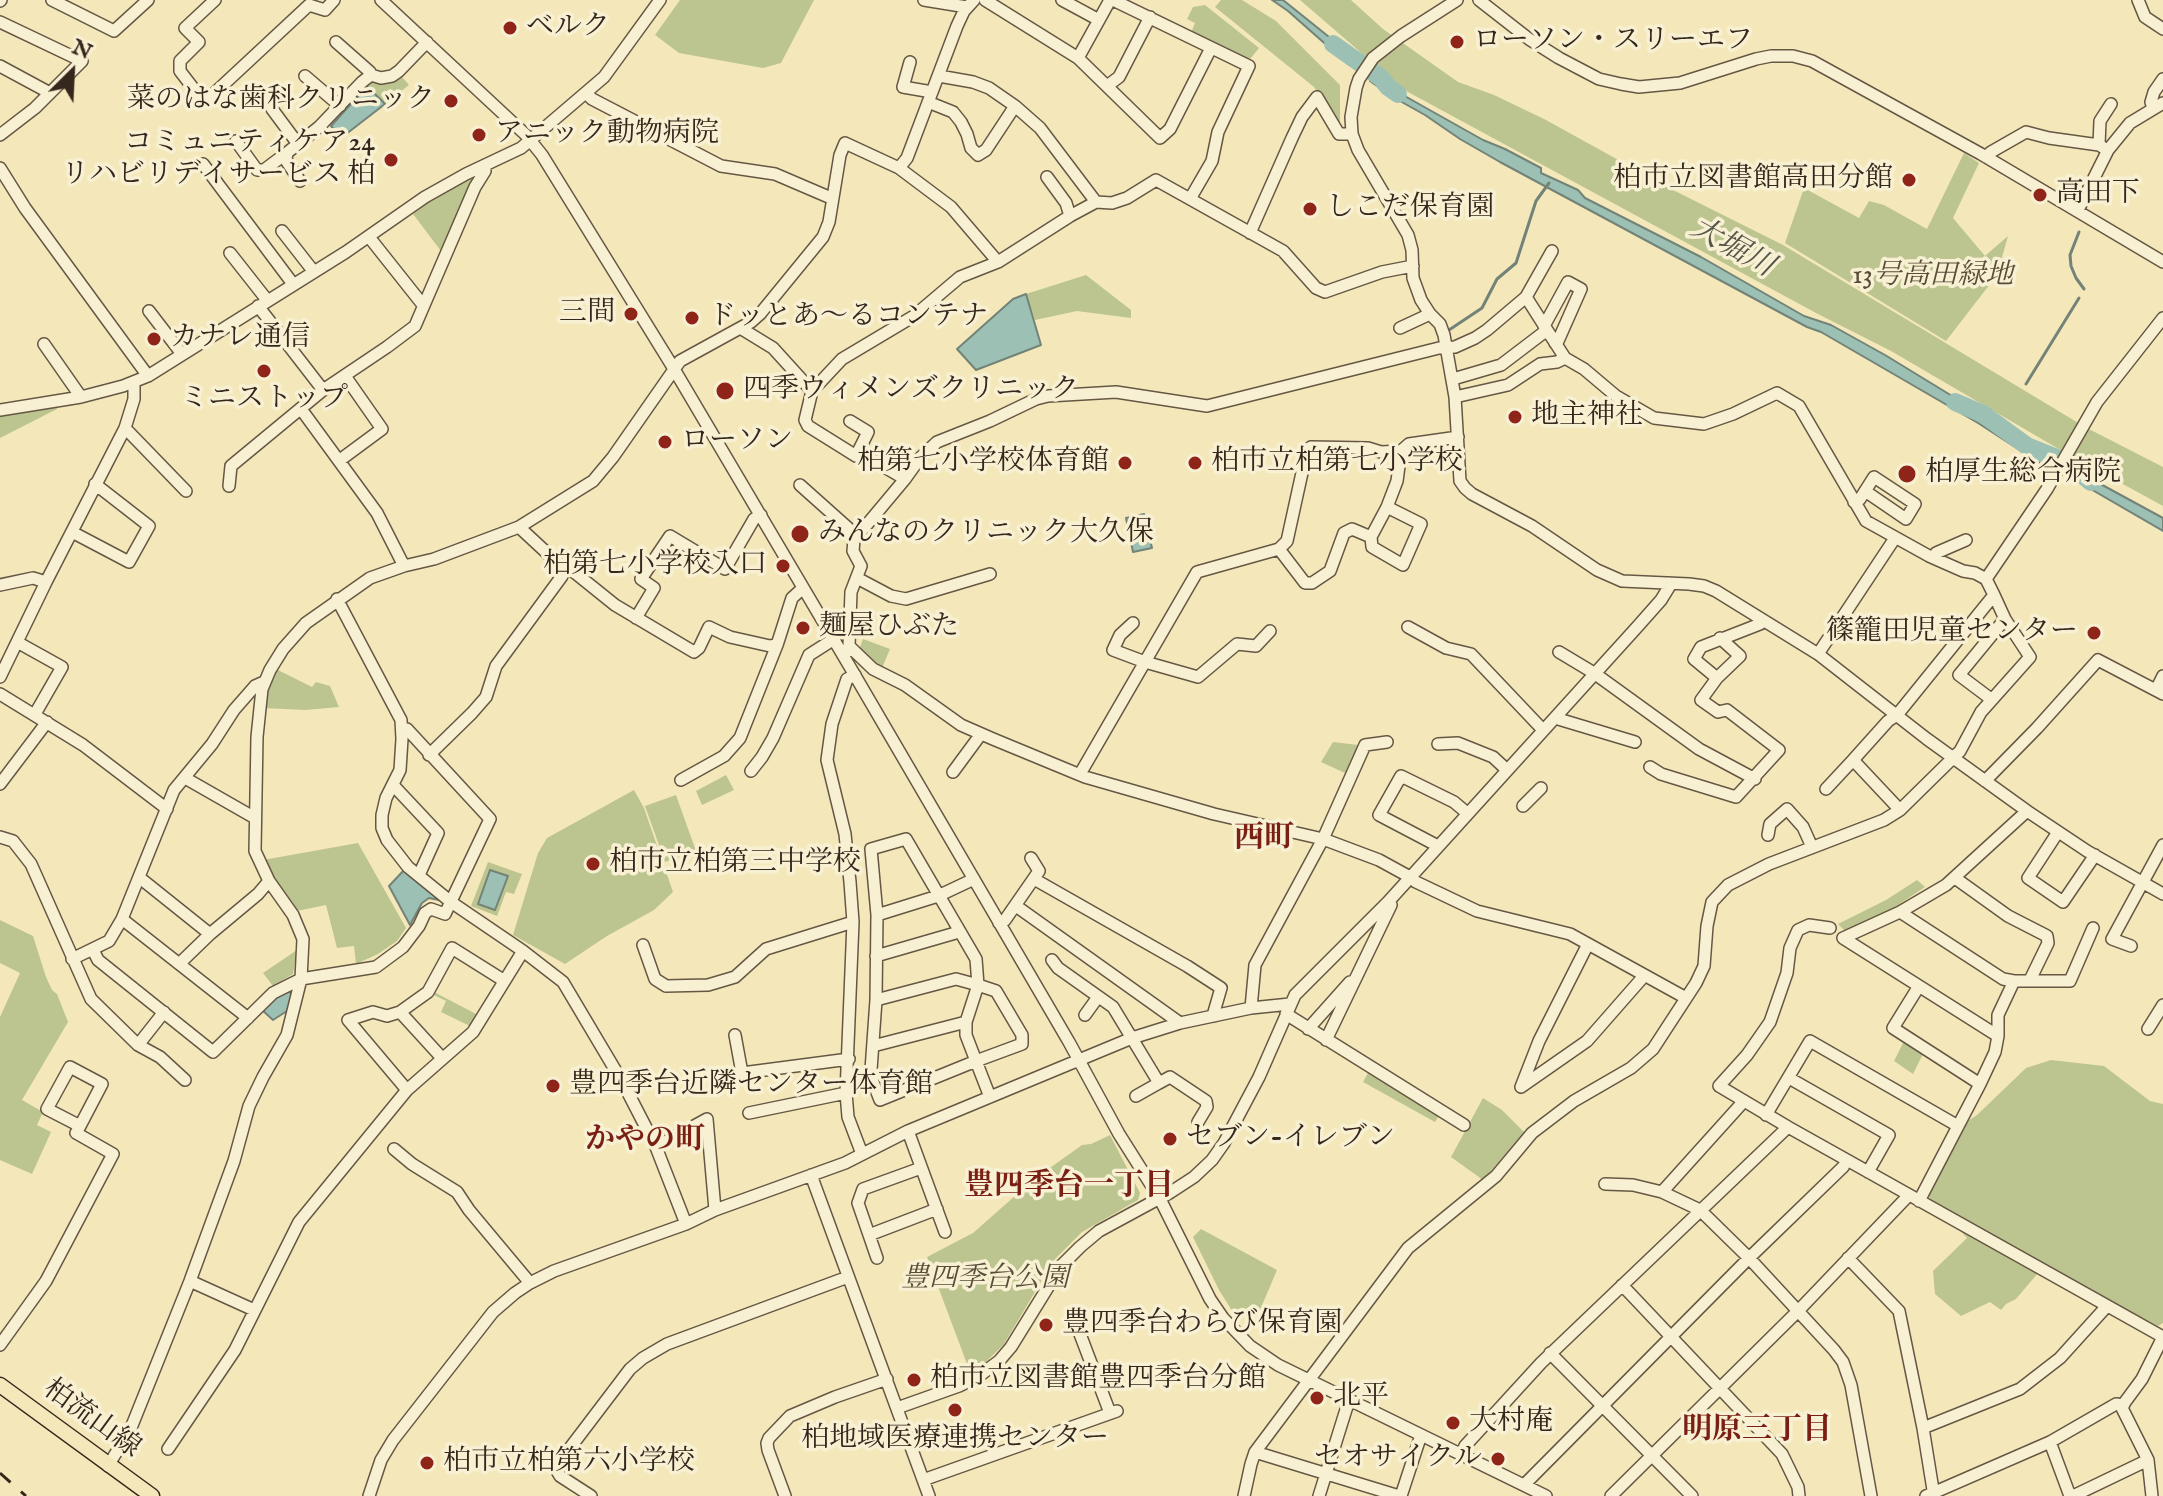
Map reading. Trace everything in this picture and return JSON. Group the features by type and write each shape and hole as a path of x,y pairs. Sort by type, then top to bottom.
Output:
{"main road":[{"name":"柏流山線","path":"0,1385 152,1496"}],"street":[{"path":"52,0 114,31 148,0"},
{"path":"215,0 185,28 199,42 180,61 180,71 200,97 208,99 309,5 325,10 334,0"},
{"path":"381,0 531,141 674,369 834,639 846,650 873,669 905,685 961,725 981,734 1080,774 1214,814 1323,839 1379,860 1433,891 1477,911 1570,934 1686,998"},
{"path":"0,410 81,397 148,376 369,237 425,197 466,174 514,153 610,70 660,0"},
{"path":"899,168 907,158 970,4 924,0"},
{"path":"985,0 1078,58 1160,138 1170,129 1211,48"},
{"path":"1062,0 1099,20"},
{"path":"1078,58 1112,0 1249,66 1218,132 1212,161 1190,199"},
{"path":"1457,0 1378,54 1364,70 1356,88 1351,117 1352,134 1367,168 1408,235 1417,290 1430,314 1440,324 1447,347 1455,397 1460,481 1472,494 1532,526 1597,570 1622,581 1704,586 1716,591 1818,654 2027,811 2163,894"},
{"path":"1479,0 1529,39 1570,64 1599,79 1639,87 1680,83 1756,59 1793,56 1812,61 1986,157 2163,262"},
{"path":"2138,0 2145,17 2163,29"},
{"path":"1107,86 1119,77 1150,17"},
{"path":"0,22 82,61 35,108 0,135"},
{"path":"336,42 371,75 381,78 399,71 427,42"},
{"path":"910,62 903,87 930,97 953,112 967,134 971,148 978,155 991,144 1015,106"},
{"path":"0,66 50,93"},
{"path":"300,181 287,162 288,152 319,127 371,75"},
{"path":"305,76 340,106"},
{"path":"939,76 989,88 1015,106 1040,128 1096,202"},
{"path":"2158,105 2151,102 2163,79"},
{"path":"586,93 592,99 721,166 775,174 831,198"},
{"path":"1250,233 1302,117 1317,97 1339,134 1352,134"},
{"path":"2103,147 2100,121 2111,104"},
{"path":"2078,210 2103,147 2130,123 2158,105"},
{"path":"272,109 298,144"},
{"path":"1986,157 2026,132 2103,147"},
{"path":"236,141 257,170 264,170 286,157"},
{"path":"108,1466 131,1428 190,1281 234,1161 249,1106 287,1035 301,979 303,939 293,915 269,881 255,851 257,737 264,682 283,649 306,623 376,574 434,559 519,527 593,481 674,369 688,356 742,329 760,314 823,237 829,222 831,198 845,143 899,168 951,207 998,262"},
{"path":"203,164 293,284"},
{"path":"229,486 231,466 323,390 415,326 485,166"},
{"path":"0,168 25,208 148,376"},
{"path":"1047,177 1066,203 1070,216"},
{"path":"905,479 876,462 856,456 808,426 805,420 812,391 842,359 914,316 960,277 998,262 1096,202 1112,203 1127,198 1156,180 1283,251 1316,288 1325,292 1382,272 1413,266"},
{"path":"282,231 314,272"},
{"path":"369,237 423,305"},
{"path":"1546,1496 1264,1356 1223,1318 1210,1299 1160,1199 1119,1134 855,675 846,650 851,625 851,592 861,566 853,551 856,535 937,442 1048,396 1116,392 1207,406 1455,347 1475,338 1526,297 1552,251"},
{"path":"230,253 323,390"},
{"path":"1453,379 1501,365 1546,328 1568,282 1581,289 1555,343"},
{"path":"1244,1496 1255,1452 1408,1248 1496,1176 1532,1133 1574,1101 1631,1068 1653,1049 1704,966 1712,902 1728,885 1769,864 1884,820 1900,810 1960,751 1981,712 2030,657 2005,619 1986,579 1934,558 1866,521 1799,406 1777,393 1704,424 1654,418 1616,396 1584,369 1565,358 1526,297"},
{"path":"149,311 182,354"},
{"path":"1400,328 1430,314"},
{"path":"1986,579 2047,489 2097,402 2163,318"},
{"path":"742,329 773,348 812,391"},
{"path":"44,344 81,397"},
{"path":"1455,397 1508,385 1540,364 1565,358"},
{"path":"340,460 382,429 345,376"},
{"path":"0,677 125,428 134,399 134,382"},
{"path":"301,409 377,513 404,566"},
{"path":"850,421 868,432 856,456"},
{"path":"125,428 186,491"},
{"path":"1080,774 1197,572 1279,549 1287,541 1307,450 1311,447 1401,451 1409,444 1458,437"},
{"path":"1387,507 1421,524 1403,565 1372,547 1371,537 1397,481 1401,451"},
{"path":"72,532 129,562 149,526 95,484"},
{"path":"800,485 856,535"},
{"path":"1854,502 1865,491"},
{"path":"636,618 654,588 641,579 670,536 725,569 754,519 761,515"},
{"path":"519,527 561,566 574,572 615,605 694,652 709,627 730,637 777,645"},
{"path":"1279,549 1305,583 1312,583 1330,571 1344,533 1352,529 1371,537"},
{"path":"1818,654 1895,538"},
{"path":"1934,558 1936,553 1966,540"},
{"path":"429,755 486,697 496,666 562,576 561,566"},
{"path":"857,578 891,596 906,599 990,574"},
{"path":"0,585 33,578 46,582"},
{"path":"897,1408 969,1381 999,1361 1061,1266 1080,1247 1099,1231 1194,1177 1212,1160 1259,1077 1295,995 1388,902 1661,600 1669,583"},
{"path":"681,780 724,756 740,738 792,598 803,588"},
{"path":"1826,789 1897,715 1994,595"},
{"path":"337,599 401,720 400,770 383,808 382,828 393,848 408,867 451,902 563,982 623,1083 656,1147 686,1224"},
{"path":"1991,699 1959,675 2005,619"},
{"path":"1717,678 1694,659 1701,647 1760,624 1763,620"},
{"path":"1133,623 1120,635 1113,650 1198,677 1237,644 1256,646 1270,631"},
{"path":"1408,627 1446,648 1471,654 1543,730"},
{"path":"1650,767 1661,774 1736,797 1779,750 1727,710 1718,712 1701,700 1717,678 1740,656 1720,638"},
{"path":"751,771 773,738 809,655 834,639"},
{"path":"17,642 62,667 35,714"},
{"path":"1559,652 1594,673 1699,749 1755,779"},
{"path":"1985,781 2098,660 2160,692 2163,676"},
{"path":"855,675 847,679 832,724 827,760 845,834 853,922 846,1093 848,1117 862,1154"},
{"path":"72,959 109,941 140,878 174,790 212,744 234,710 255,686 264,682"},
{"path":"0,694 83,745 167,809"},
{"path":"1555,718 1635,742"},
{"path":"0,784 47,722"},
{"path":"93,950 98,960 213,1052 273,993 301,979 376,967 403,947 425,913 431,909 445,914 490,819 407,729 402,729"},
{"path":"953,772 981,734"},
{"path":"1251,1008 1255,965 1323,839 1365,745 1387,742"},
{"path":"1438,744 1458,743 1493,757 1507,770"},
{"path":"1853,760 1900,810"},
{"path":"1438,846 1379,815 1401,776 1454,802 1467,813"},
{"path":"185,778 255,818"},
{"path":"393,785 438,833 419,875"},
{"path":"1523,806 1541,788"},
{"path":"1768,835 1770,824 1787,809 1803,827 1812,847"},
{"path":"1998,1036 1843,938 1900,912 1946,885 2027,811"},
{"path":"2058,832 2028,878 2063,902 2095,855"},
{"path":"0,837 13,841 31,864 91,999 138,1045 160,1057 185,1080"},
{"path":"876,1000 956,979 978,985 996,991 1022,1035 1022,1044 976,1061 880,1100 871,1070 877,915 871,849 906,839 976,959 978,985 966,1022 966,1035 976,1061 990,1097"},
{"path":"2131,946 2112,939 2163,845"},
{"path":"999,923 1016,906 1039,871 1031,858"},
{"path":"140,878 210,934"},
{"path":"1955,878 2008,916 2047,936 2048,943 2030,980"},
{"path":"877,915 938,896 974,879"},
{"path":"1034,879 1221,988 1214,1016"},
{"path":"179,964 269,881"},
{"path":"1326,1040 1391,905 1388,902"},
{"path":"1016,906 1180,1023"},
{"path":"1900,912 2003,979 2014,981 2070,981 2093,928"},
{"path":"122,919 248,1018"},
{"path":"643,945 655,979 666,986 708,985 735,977 766,949 853,922"},
{"path":"1830,928 1809,925 1798,930 1790,948 1787,973 1770,1022 1747,1055 1719,1086 2163,1337 2142,1379 2123,1405 2124,1414 2148,1460 2152,1496"},
{"path":"876,956 959,932"},
{"path":"1588,944 1539,1041 1521,1087 1587,1041 1644,976"},
{"path":"407,1090 348,1020 373,1012 387,1016 400,1012 428,992 452,948 503,980"},
{"path":"168,1449 227,1363 299,1222 407,1090 473,1032 523,951"},
{"path":"1052,960 1058,968 1113,1007 1159,1083"},
{"path":"1308,1029 1359,973"},
{"path":"1611,1496 1848,1258 1914,1198 1958,1126 1995,1052 1998,1015 2014,981"},
{"path":"1919,986 1893,1028 1980,1084"},
{"path":"1085,1015 1098,997"},
{"path":"2148,1029 2163,1005"},
{"path":"369,1496 381,1460 393,1440 493,1312 530,1283 554,1271 811,1175 1132,1038 1180,1023 1251,1008 1288,1009 1308,1029 1464,1125"},
{"path":"138,1045 164,1012"},
{"path":"400,1012 442,1058"},
{"path":"873,1046 966,1022"},
{"path":"735,1035 742,1073 849,1059"},
{"path":"1766,1115 1810,1041 1958,1126"},
{"path":"0,1345 46,1281 113,1154 76,1133 80,1126 102,1084 70,1067 47,1109 80,1126"},
{"path":"1136,1096 1170,1077 1206,1101 1207,1107 1198,1122"},
{"path":"1789,1078 1889,1135 1868,1172"},
{"path":"749,1113 846,1093"},
{"path":"1662,1192 1744,1101"},
{"path":"656,1147 707,1119 715,1210"},
{"path":"1461,1455 1465,1446 1550,1353 1788,1127"},
{"path":"908,1131 945,1232"},
{"path":"394,1149 457,1192 530,1283"},
{"path":"1524,1485 1847,1160"},
{"path":"877,1258 858,1203 863,1189 921,1168"},
{"path":"811,1175 929,1496"},
{"path":"1605,1184 1633,1185 1662,1192 1700,1210 1749,1258 1843,1362 1851,1385 1871,1496"},
{"path":"869,1235 937,1209"},
{"path":"1848,1258 1899,1311 1923,1428 1931,1495 2050,1442 2116,1404 2123,1405"},
{"path":"591,1496 560,1476 557,1465 630,1369 667,1344 848,1277"},
{"path":"190,1281 254,1310"},
{"path":"1622,1285 1782,1454 1798,1487 1799,1496"},
{"path":"1923,1428 2020,1389 2060,1358 2107,1306"},
{"path":"923,1480 1114,1412 1080,1334"},
{"path":"1550,1353 1692,1496"},
{"path":"785,1496 768,1450 769,1438 790,1416 887,1379"},
{"path":"1319,1496 1349,1400"},
{"path":"1255,1452 1400,1496 1421,1435"},
{"path":"2050,1442 2072,1496 2148,1460"}],"green space":[{"path":"680,0 814,0 781,63 763,68 679,53 655,35"},
{"path":"1221,0 1242,0 1276,21 1340,85 1340,128 1314,87 1215,7"},
{"path":"1300,0 1351,0 1383,29 1458,82 1546,120 1669,188 1783,245 2085,427 2163,467 2163,506 1891,351 1408,92 1375,68"},
{"path":"1205,5 1259,48 1251,58 1246,59 1191,33 1195,23 1187,19 1193,7"},
{"path":"401,76 409,85 385,104 367,86 394,80"},
{"name":"13号高田緑地","path":"1964,153 1979,163 1953,218 1985,256 2008,236 1997,275 1946,341 1785,243 1804,188 1859,218 1869,201 1884,205 1927,229"},
{"path":"480,175 441,251 413,214 451,186"},
{"path":"1086,275 1131,310 1131,318 1077,311 1035,320 1026,294"},
{"path":"57,405 57,409 0,438 0,415"},
{"path":"863,639 890,649 882,668 875,666 860,647"},
{"path":"276,669 312,687 316,682 330,686 339,707 305,710 263,708"},
{"path":"1333,742 1358,745 1345,773 1321,762"},
{"path":"726,775 734,790 702,805 696,791"},
{"path":"634,790 644,808 673,892 654,910 565,964 513,935 538,853 547,838"},
{"path":"676,795 696,851 665,862 645,806"},
{"path":"358,843 406,928 397,941 356,964 354,946 337,948 326,905 297,911 263,860"},
{"path":"488,862 522,874 514,894 506,892 497,916 471,906"},
{"path":"1917,880 1925,887 1895,907 1846,932 1838,924 1886,900"},
{"path":"0,920 33,936 46,977 57,994 68,1022 22,1100 43,1112 37,1125 51,1132 32,1174 0,1160 0,1017 20,973 0,963"},
{"path":"297,950 293,974 273,986 263,973"},
{"path":"434,992 478,1015 470,1026 441,1012 446,1001 432,994"},
{"path":"1904,1041 1923,1054 1913,1074 1894,1061"},
{"path":"2051,1060 2104,1066 2150,1101 2163,1104 2163,1323 2158,1326 2041,1264 2038,1273 2016,1299 2001,1310 1990,1302 1961,1316 1935,1294 1933,1271 1967,1238 1927,1195 1963,1124 1977,1115 2026,1068"},
{"path":"1369,1071 1440,1114 1435,1122 1363,1082"},
{"path":"1483,1098 1502,1110 1524,1132 1483,1180 1451,1157"},
{"name":"豊四季台公園","path":"1110,1135 1140,1193 1138,1200 1082,1232 1054,1260 1004,1344 986,1362 970,1372 927,1257 973,1233 1033,1180 1082,1145"},
{"path":"1201,1229 1277,1270 1260,1310 1236,1317 1193,1237"}],"water":[{"path":"1272,0 1283,0 1354,57 1348,64"},
{"path":"1375,73 1403,95 1541,168 1541,173 1578,190 1585,198 1701,257 1804,316 1831,325 1885,355 2052,457 2047,465 2041,464 1978,423 1821,332 1500,162 1391,96 1370,81"},
{"path":"367,86 385,104 341,138 331,126"},
{"path":"1026,294 1041,345 976,370 957,349 1013,299"},
{"path":"2066,462 2163,518 2163,531 2063,473"},
{"path":"1144,514 1152,548 1133,552 1126,518"},
{"path":"405,869 439,900 429,898 422,903 410,925 389,886"},
{"path":"490,870 508,876 495,910 478,904"},
{"path":"286,989 294,996 287,1011 273,1020 261,1009"}],"waterway":[{"name":"大堀川","path":"1333,44 1398,94"},
{"path":"1449,330 1482,308 1497,279 1516,263 1536,201 1549,183"},
{"path":"2079,232 2070,255 2071,266 2084,289"},
{"path":"2026,384 2079,298"},
{"name":"大堀川","path":"1955,402 1983,414 2027,446 2067,462 2091,482"}],"railway":[{"path":"0,1473 26,1496"}],"place":[{"name":"ベルク","path":"510,28"},
{"name":"ローソン・スリーエフ","path":"1457,42"},
{"name":"菜のはな歯科クリニック","path":"451,101"},
{"name":"アニック動物病院","path":"479,135"},
{"name":"コミュニティケア24 リハビリデイサービス 柏","path":"391,160"},
{"name":"柏市立図書館高田分館","path":"1909,180"},
{"name":"高田下","path":"2040,195"},
{"name":"しこだ保育園","path":"1310,209"},
{"name":"三間","path":"631,314"},
{"name":"ドッとあ〜るコンテナ","path":"692,318"},
{"name":"カナレ通信","path":"154,339"},
{"name":"ミニストップ","path":"264,371"},
{"name":"四季ウィメンズクリニック","path":"725,391"},
{"name":"地主神社","path":"1515,417"},
{"name":"ローソン","path":"665,442"},
{"name":"柏第七小学校体育館","path":"1125,463"},
{"name":"柏市立柏第七小学校","path":"1195,463"},
{"name":"柏厚生総合病院","path":"1907,474"},
{"name":"みんなのクリニック大久保","path":"800,534"},
{"name":"柏第七小学校入口","path":"783,566"},
{"name":"麺屋ひぶた","path":"803,628"},
{"name":"篠籠田児童センター","path":"2094,633"},
{"name":"柏市立柏第三中学校","path":"593,864"},
{"name":"豊四季台近隣センター体育館","path":"553,1086"},
{"name":"セブン-イレブン","path":"1170,1139"},
{"name":"豊四季台わらび保育園","path":"1046,1325"},
{"name":"柏市立図書館豊四季台分館","path":"914,1380"},
{"name":"北平","path":"1317,1398"},
{"name":"柏地域医療連携センター","path":"955,1410"},
{"name":"大村庵","path":"1453,1423"},
{"name":"セオサイクル","path":"1498,1459"},
{"name":"柏市立柏第六小学校","path":"427,1463"}],"district":[{"name":"西町","path":"1264,840"},
{"name":"かやの町","path":"645,1142"},
{"name":"豊四季台一丁目","path":"1069,1188"},
{"name":"明原三丁目","path":"1757,1432"}]}
